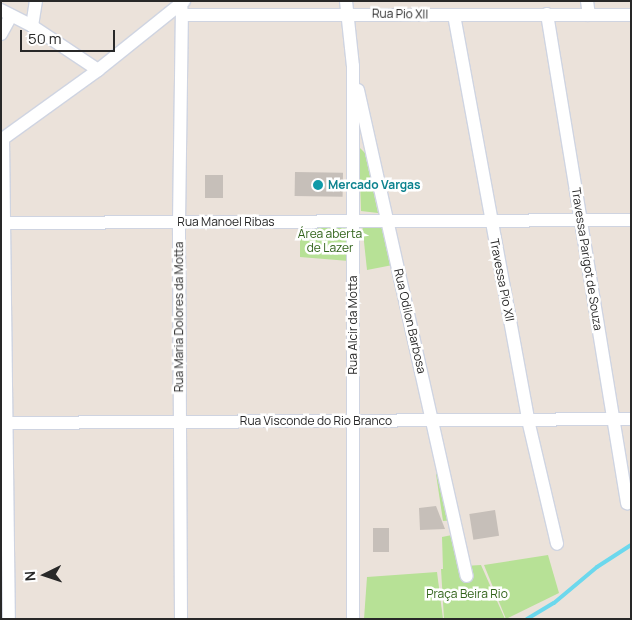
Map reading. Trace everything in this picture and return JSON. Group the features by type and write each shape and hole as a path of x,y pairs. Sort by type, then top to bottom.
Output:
{"street":[{"path":"32,26 36,1"},
{"path":"587,1 589,14"},
{"path":"9,619 4,423 2,140 182,6"},
{"name":"Rua Pio XII","path":"182,6 347,8 454,15 631,15"},
{"name":"Rua Maria Dolores da Motta","path":"181,619 179,222 182,6"},
{"name":"Rua Alcir da Motta","path":"347,8 353,66 353,619"},
{"path":"1,34 6,13 32,26 98,70"},
{"name":"Travessa Parigot de Souza","path":"547,14 627,504"},
{"name":"Travessa Pio XII","path":"454,15 528,420 557,544"},
{"name":"Rua Odilon Barbosa","path":"353,66 467,576"},
{"name":"Rua Manoel Ribas","path":"3,223 631,220"},
{"name":"Rua Visconde do Rio Branco","path":"4,423 631,419"}],"green space":[{"path":"359,147 365,153 378,213 361,211"},
{"name":"Área aberta de Lazer","path":"347,223 349,261 300,257 300,225"},
{"path":"362,223 392,225 403,263 367,270"},
{"path":"443,473 454,520 443,521 436,474"},
{"name":"Praça Beira Rio","path":"452,535 464,566 481,565 505,619 444,619 441,569 443,569 442,537"},
{"path":"548,555 559,593 506,619 484,565"},
{"path":"437,572 443,619 364,619 367,577"}],"building":[{"name":"Mercado Vargas","path":"295,172 343,173 343,197 295,196"},
{"path":"205,175 223,175 223,198 205,198"},
{"path":"436,506 445,529 420,530 419,508"},
{"path":"495,510 499,536 473,540 469,514"},
{"path":"373,528 389,528 389,552 373,552"}],"waterway":[{"path":"527,619 554,603 597,567 631,545"}],"place":[{"name":"Mercado Vargas","path":"318,185"}]}
